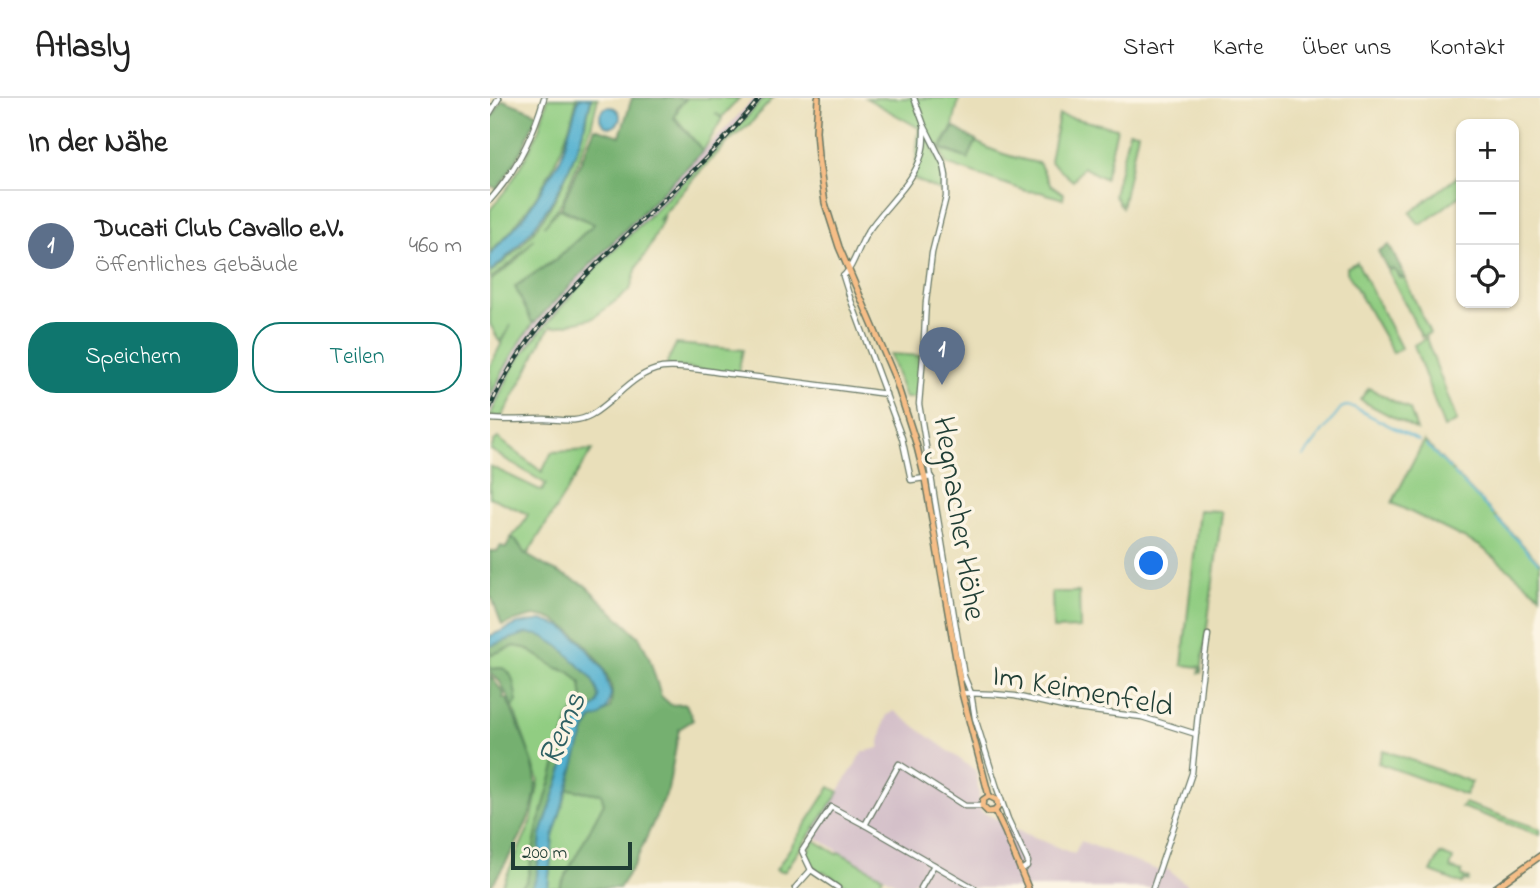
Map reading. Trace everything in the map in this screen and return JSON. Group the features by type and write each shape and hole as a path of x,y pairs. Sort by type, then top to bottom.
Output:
{"main road":[{"name":"Hegnacher Höhe","path":"818,98 816,131 820,179 831,225 895,378 916,443 925,479 962,693 989,796"},
{"path":"989,796 997,800 998,807 995,811 986,811 982,806 983,800 989,796"},
{"path":"995,811 1028,888"},
{"path":"1495,888 1540,856"}],"street":[{"path":"491,112 499,98"},
{"path":"490,200 518,161 536,123 544,98"},
{"name":"Hegnacher Höhe","path":"914,98 944,165 947,187 932,253 919,404 964,676 997,788 1028,862 1021,870"},
{"name":"Hegnacher Höhe","path":"849,272 867,233 905,185 920,161 924,146 924,125"},
{"path":"849,272 843,276 849,298 902,438 911,481 932,477"},
{"path":"490,419 581,420 600,409 637,378 664,368 886,394"},
{"path":"1153,888 1192,773 1208,635"},
{"name":"Im Keimenfeld","path":"962,693 1015,696 1068,708 1142,718 1196,734"},
{"path":"865,825 899,764 965,806 982,806"},
{"path":"838,888 811,870 802,851 831,807 974,888"},
{"path":"920,888 934,865"},
{"path":"795,888 811,870"}],"shaded area":[{"path":"754,98 764,98 727,139 590,274 556,312 513,367 490,413 490,397 507,361 533,324"},
{"path":"894,711 976,771 981,811 1074,854 1081,841 1160,871 1162,865 1191,888 928,888 914,881 909,888 904,888 811,835 863,752 879,748 884,722 887,715"}],"green space":[{"path":"548,98 577,98 567,132 537,195 513,228 490,252 490,210 523,163 538,132"},
{"path":"592,98 598,98 591,127 563,200 544,226 559,209 594,224 557,258 515,286 533,324 515,350 490,397 490,366 511,325 500,342 490,324 490,281 514,263 534,239 512,262 490,279 490,273 523,244 547,212 574,156"},
{"path":"632,98 686,98 678,107 674,118 703,151 533,324 515,287 556,260 594,224 561,208 595,128 620,136"},
{"path":"687,98 740,98 722,117 715,113 722,119 703,151 675,117"},
{"path":"764,98 773,98 695,177 658,221 664,217 637,267 630,290 593,318 551,326 502,417 490,416 513,367 538,334 590,274 727,139"},
{"path":"866,98 959,98 953,126 940,148 919,130 930,142 943,170 940,191 914,179 919,128"},
{"path":"503,100 537,113 520,152 497,189 490,185 490,120"},
{"path":"1059,115 1117,128 1105,179 1083,167 1073,181 1050,161"},
{"path":"954,127 976,141 968,159 941,148"},
{"path":"1129,131 1138,132 1122,207 1114,195"},
{"path":"976,142 1006,155 1039,163 1050,184 1064,194 1063,199 1026,191 946,164 940,149 968,159"},
{"path":"1456,178 1456,199 1422,224 1410,213"},
{"path":"1389,245 1404,277 1401,278 1395,270 1387,268 1378,251"},
{"path":"1357,262 1401,348 1393,353 1347,272 1347,267"},
{"path":"1387,268 1396,270 1400,278 1404,277 1430,333 1422,337"},
{"path":"1426,338 1457,421 1444,428 1414,345"},
{"path":"676,344 743,350 738,372 736,374 668,366 667,362"},
{"path":"890,354 921,356 917,398 905,398"},
{"path":"1369,388 1410,410 1417,430 1360,400"},
{"path":"498,438 542,472 552,452 592,450 527,555 516,540 511,538 528,514 490,497 490,466 542,491 546,484 491,450"},
{"path":"1424,441 1540,563 1540,595 1480,546 1392,503"},
{"path":"1199,510 1222,513 1201,673 1200,667 1182,665"},
{"path":"511,538 516,540 525,554 585,585 640,638 661,696 671,705 686,704 693,720 679,729 668,790 634,865 619,888 559,888 604,803 601,794 568,789 584,733 592,720 610,708 612,692 595,656 562,625 539,616 502,625 490,598 490,551 497,551 501,546 506,548"},
{"path":"1052,592 1079,592 1080,628 1053,629"},
{"path":"527,633 542,636 560,647 591,677 599,698 597,705 581,715 574,727 541,835 537,876 532,888 507,888 521,887 527,881 539,822 569,718 583,700 581,683 570,672 557,668 525,648 514,646 490,655 490,646"},
{"path":"514,646 525,648 557,668 570,672 581,683 583,700 575,710 551,781 539,822 527,881 521,887 501,888 531,823 539,780 513,707 517,701 502,668 490,669 490,655"},
{"path":"502,668 509,673 513,682 517,701 513,707 500,682 490,672 490,669"},
{"path":"490,675 504,694 503,698 507,699 533,766 536,788 529,818 490,888"},
{"path":"1383,750 1472,782 1465,795 1378,763"},
{"path":"830,787 839,792 785,871 776,870"},
{"path":"568,789 601,794 604,803 559,888 548,888 553,837"},
{"path":"1464,803 1540,829 1540,835 1461,807"},
{"path":"814,840 883,877 877,888 850,888 823,871 819,874 806,855"},
{"path":"1440,854 1453,859 1450,868 1462,872 1462,876 1469,879 1468,881 1464,880 1462,884 1431,872"}],"water":[{"path":"579,98 591,98 577,148 556,194 527,236 490,272 490,255 525,216 561,158"},
{"path":"610,107 617,110 620,117 617,124 610,127 603,124 600,117 603,110"},
{"path":"542,620 563,627 581,642 603,669 611,694 607,708 601,716 592,719 580,746 553,837 548,888 532,888 537,876 541,835 574,727 581,715 597,705 599,698 591,677 560,647 542,636 527,633 490,646 490,636 518,624"}],"waterway":[{"path":"1304,456 1341,408 1346,406 1353,407 1419,441"},
{"path":"1426,445 1450,469"},
{"path":"1453,473 1493,514"},
{"path":"1496,518 1538,562"}],"railway":[{"path":"490,408 512,365 540,326 606,255 705,159 760,98"}],"place":[{"name":"Ducati Club Cavallo e.V.","path":"942,385"}],"water label":[{"name":"Rems","path":"560,728"}]}
